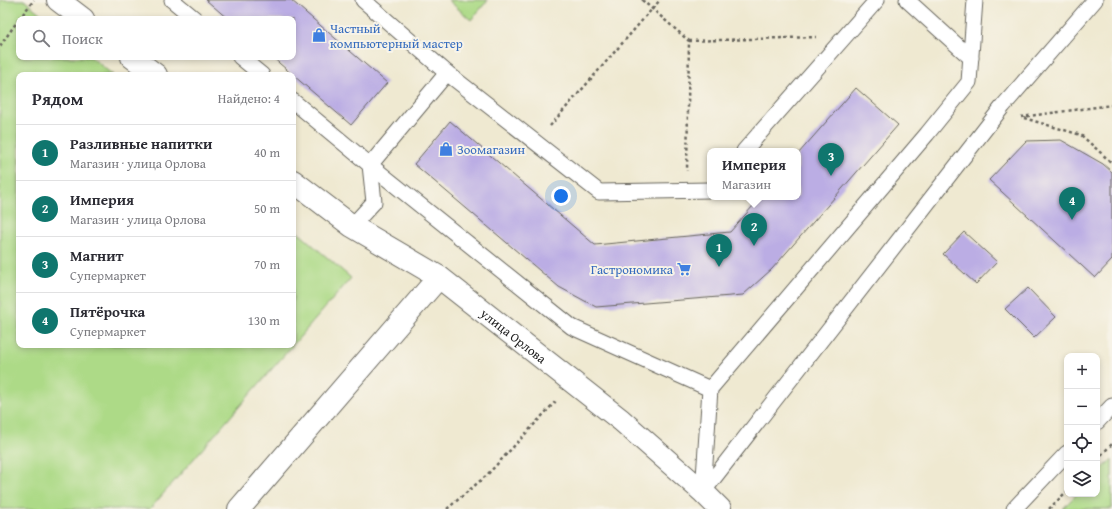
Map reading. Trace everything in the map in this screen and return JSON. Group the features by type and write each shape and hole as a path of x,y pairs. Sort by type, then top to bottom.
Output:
{"street":[{"path":"58,0 79,16"},
{"path":"136,60 152,72"},
{"name":"улица Орлова","path":"296,183 352,226 439,277 621,420 704,492 720,509"},
{"path":"239,509 439,277"}],"lane":[{"path":"172,0 191,16"},
{"path":"363,0 447,73 599,192 707,190"},
{"path":"747,148 877,0"},
{"path":"906,0 971,58"},
{"path":"704,492 710,389 922,140 969,82 975,0"},
{"path":"704,492 1003,106 1095,0"},
{"path":"244,60 258,72"},
{"path":"352,226 374,202 370,165 447,73"},
{"path":"296,103 370,165 572,327 710,389"},
{"path":"1100,419 1112,406"},
{"path":"1014,509 1064,456"}],"path":[{"path":"21,16 34,0"},
{"path":"642,0 689,41 845,36"},
{"path":"536,142 660,0"},
{"path":"0,46 16,23"},
{"path":"687,191 689,41"},
{"path":"1022,117 1112,105"},
{"path":"1003,106 1022,117 1081,135 1112,163"},
{"path":"447,509 487,475 573,383"},
{"path":"1100,457 1112,444"},
{"path":"1049,509 1064,494"}],"green space":[{"path":"0,0 24,0 43,16 16,16 16,60 95,60 109,72 16,72 16,348 290,348 150,509 0,509"},
{"path":"448,0 488,0 471,20"},
{"path":"296,231 351,278 296,342"},
{"path":"1112,459 1112,509 1062,509 1074,497 1100,497 1100,471"}],"building":[{"path":"206,0 291,0 387,83 351,125 296,78 296,72 289,72 275,60 296,60 296,16 225,16"},
{"path":"856,88 898,125 772,269 743,295 596,307 559,287 414,164 450,121 595,245 730,232 758,200 801,200 801,151"},
{"path":"1061,140 1103,164 1112,172 1112,260 1095,278 989,180 1026,141"},
{"path":"964,232 997,262 976,284 943,254"},
{"path":"1028,288 1056,317 1034,338 1005,309"}],"place":[{"name":"Частный компьютерный мастер","path":"319,35"},
{"name":"Зоомагазин","path":"446,149"},
{"name":"Магнит","path":"831,176"},
{"name":"Пятёрочка","path":"1072,220"},
{"name":"Империя","path":"754,246"},
{"name":"Разливные напитки","path":"719,267"},
{"name":"Гастрономика","path":"684,269"}]}
